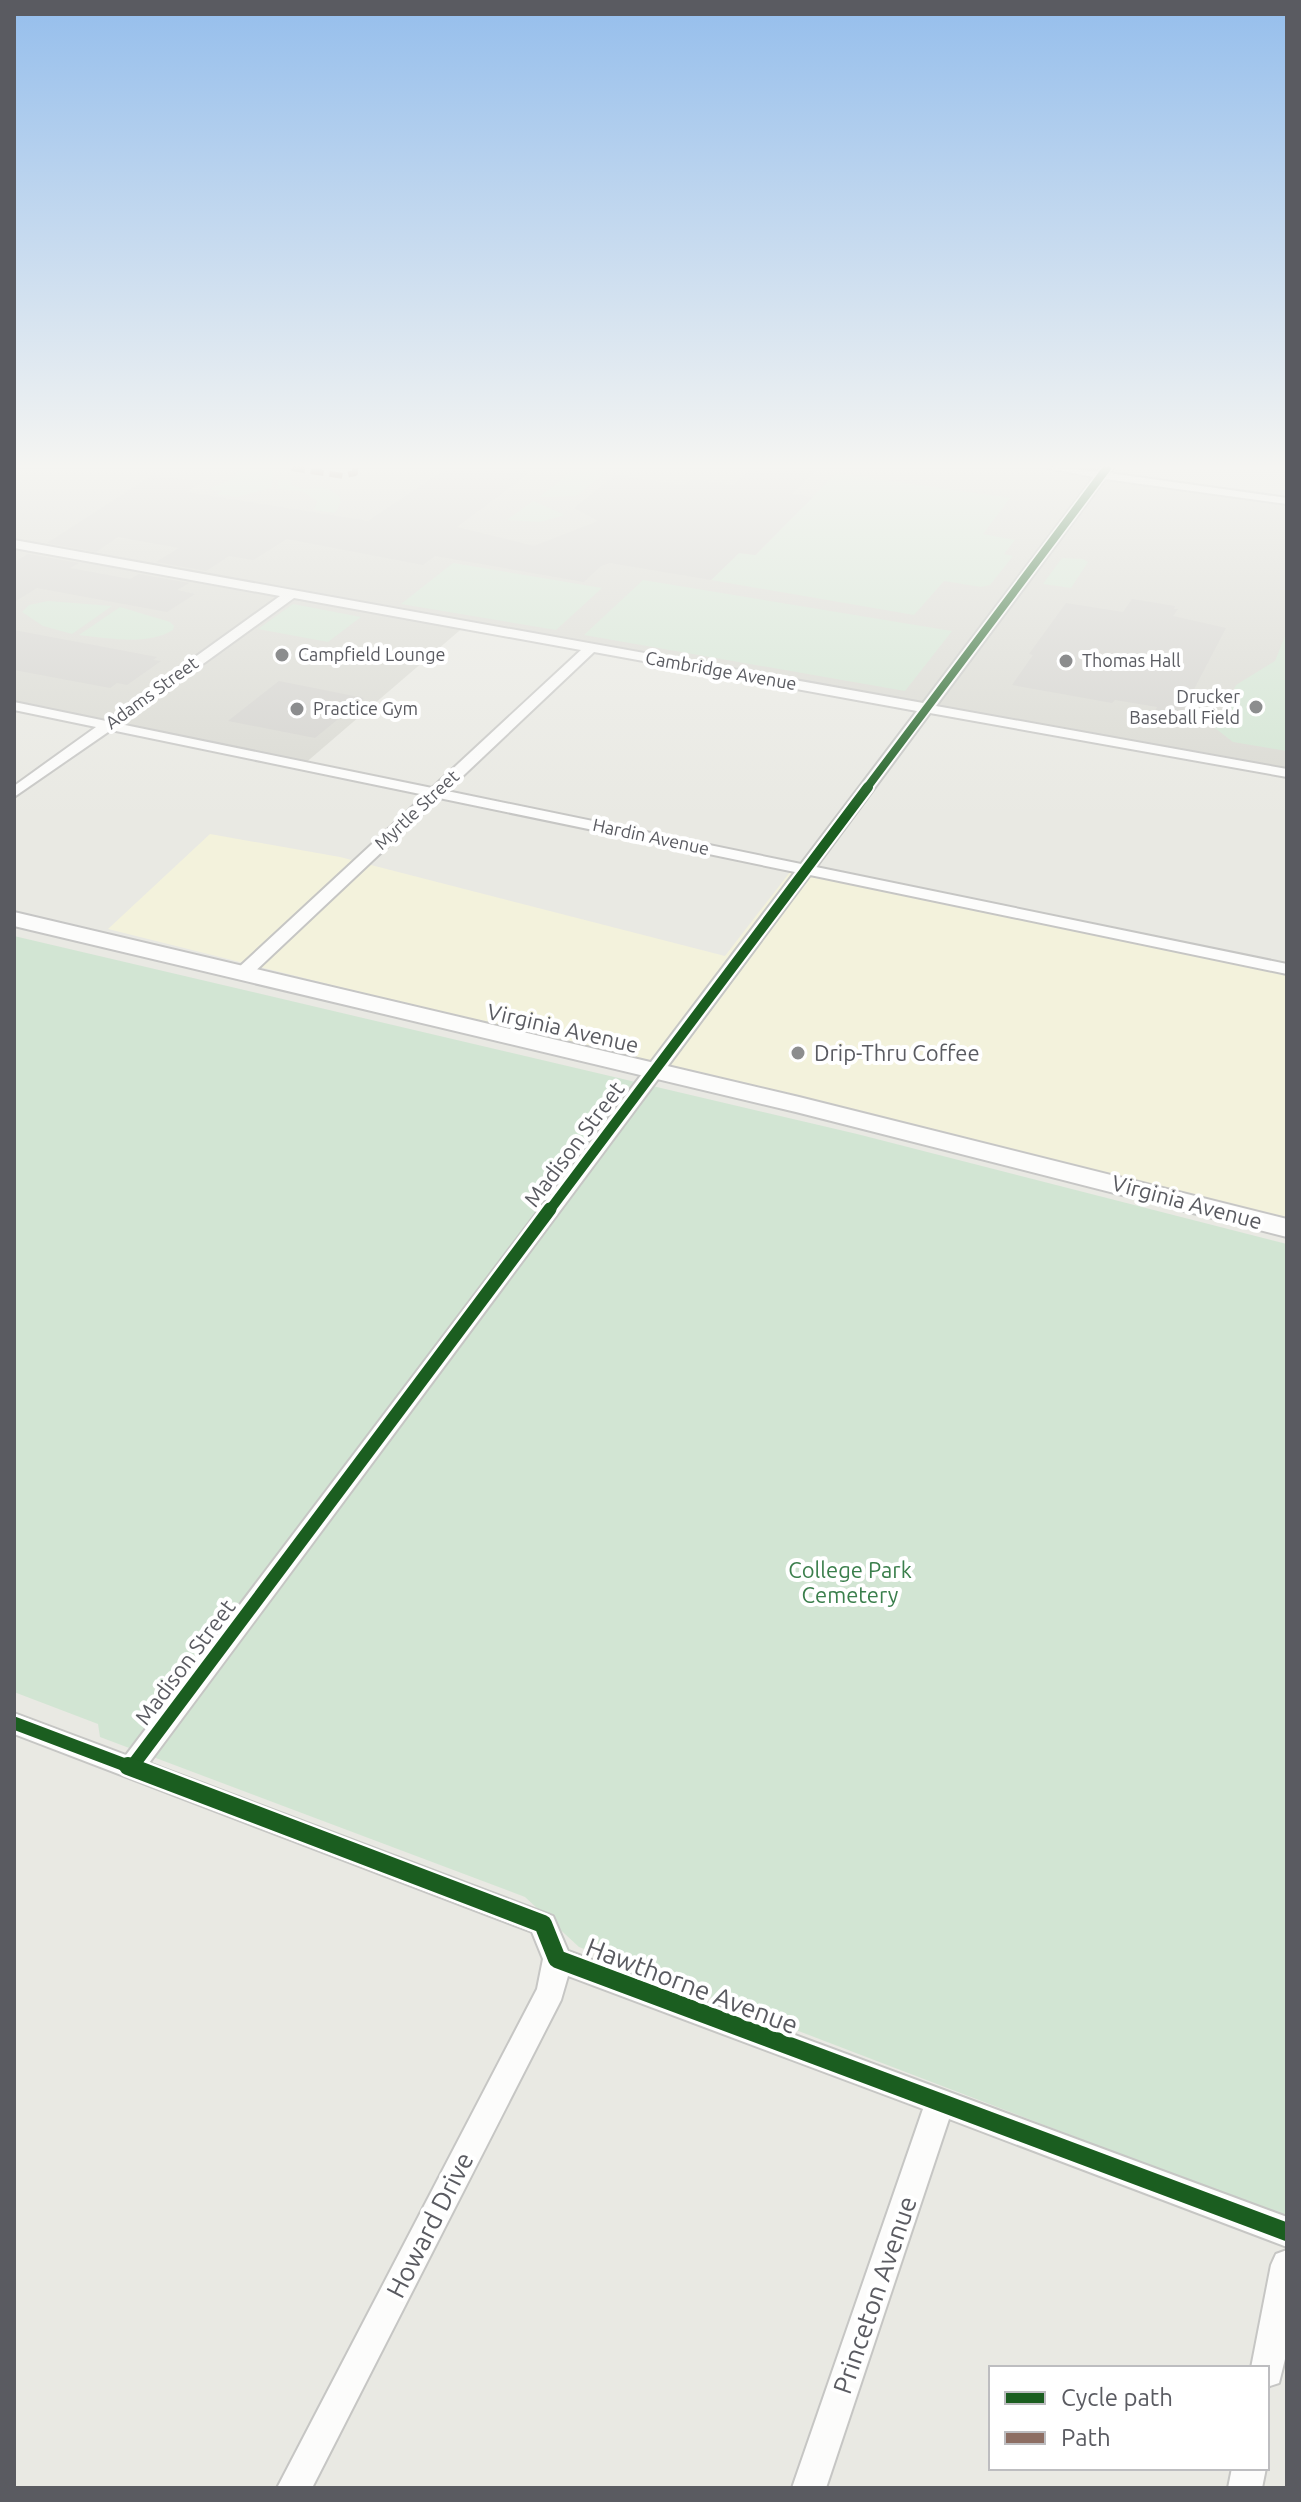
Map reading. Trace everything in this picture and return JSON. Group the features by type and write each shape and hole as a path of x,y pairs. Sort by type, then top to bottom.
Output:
{"main road":[{"name":"Virginia Avenue","path":"14,919 654,1070 1287,1228"}],"street":[{"name":"Cambridge Avenue","path":"238,585 1287,773"},
{"name":"Madison Street","path":"131,1768 1019,585"},
{"name":"Adams Street","path":"14,793 291,594"},
{"name":"Myrtle Street","path":"243,973 591,648"},
{"name":"Hardin Avenue","path":"14,706 1287,969"},
{"name":"Hawthorne Avenue","path":"14,1723 543,1924 557,1959 1287,2232"},
{"name":"Howard Drive","path":"294,2488 551,1991 557,1959"},
{"name":"Princeton Avenue","path":"809,2488 940,2102"},
{"path":"1268,2366 1287,2265"}],"shaded area":[{"path":"14,585 1287,585 1287,773 466,625 303,765 14,706"},
{"path":"210,834 340,857 725,956 790,872 1287,974 1287,1224 108,929"}],"green space":[{"path":"425,585 583,585 602,588 556,630 401,604"},
{"path":"638,585 672,585 952,631 905,691 584,635"},
{"path":"739,585 941,585 914,615"},
{"path":"1048,585 1073,585 1071,588"},
{"path":"48,601 112,606 72,634 43,626 22,612 29,605"},
{"path":"293,604 361,617 328,642 258,629"},
{"path":"120,607 170,622 173,630 139,639 79,635"},
{"name":"Drucker Baseball Field","path":"1287,631 1287,751 1233,742 1215,728 1236,685 1275,661"},
{"name":"College Park Cemetery","path":"14,936 857,1134 1287,1244 1287,2218 579,1947 525,1897 100,1737 98,1724 14,1692"}],"building":[{"path":"14,585 186,585 177,590 195,594 167,612 37,588 14,602"},
{"name":"Thomas Hall","path":"1132,599 1175,606 1174,609 1178,609 1173,616 1226,628 1179,718 1154,713 1157,707 1115,700 1112,703 1012,685 1033,655 1029,654 1066,603 1123,612"},
{"path":"14,630 157,657 153,660 161,661 127,685 117,683 110,688 14,670"},
{"name":"Practice Gym","path":"279,681 364,698 315,738 228,721"}],"cycle path":[{"path":"131,1768 1019,585"},
{"path":"14,1723 543,1924 557,1959 1287,2232"}],"place":[{"name":"Campfield Lounge","path":"282,655"},
{"name":"Thomas Hall","path":"1066,661"},
{"name":"Drucker Baseball Field","path":"1256,707"},
{"name":"Practice Gym","path":"297,709"},
{"name":"Drip-Thru Coffee","path":"798,1053"}]}
